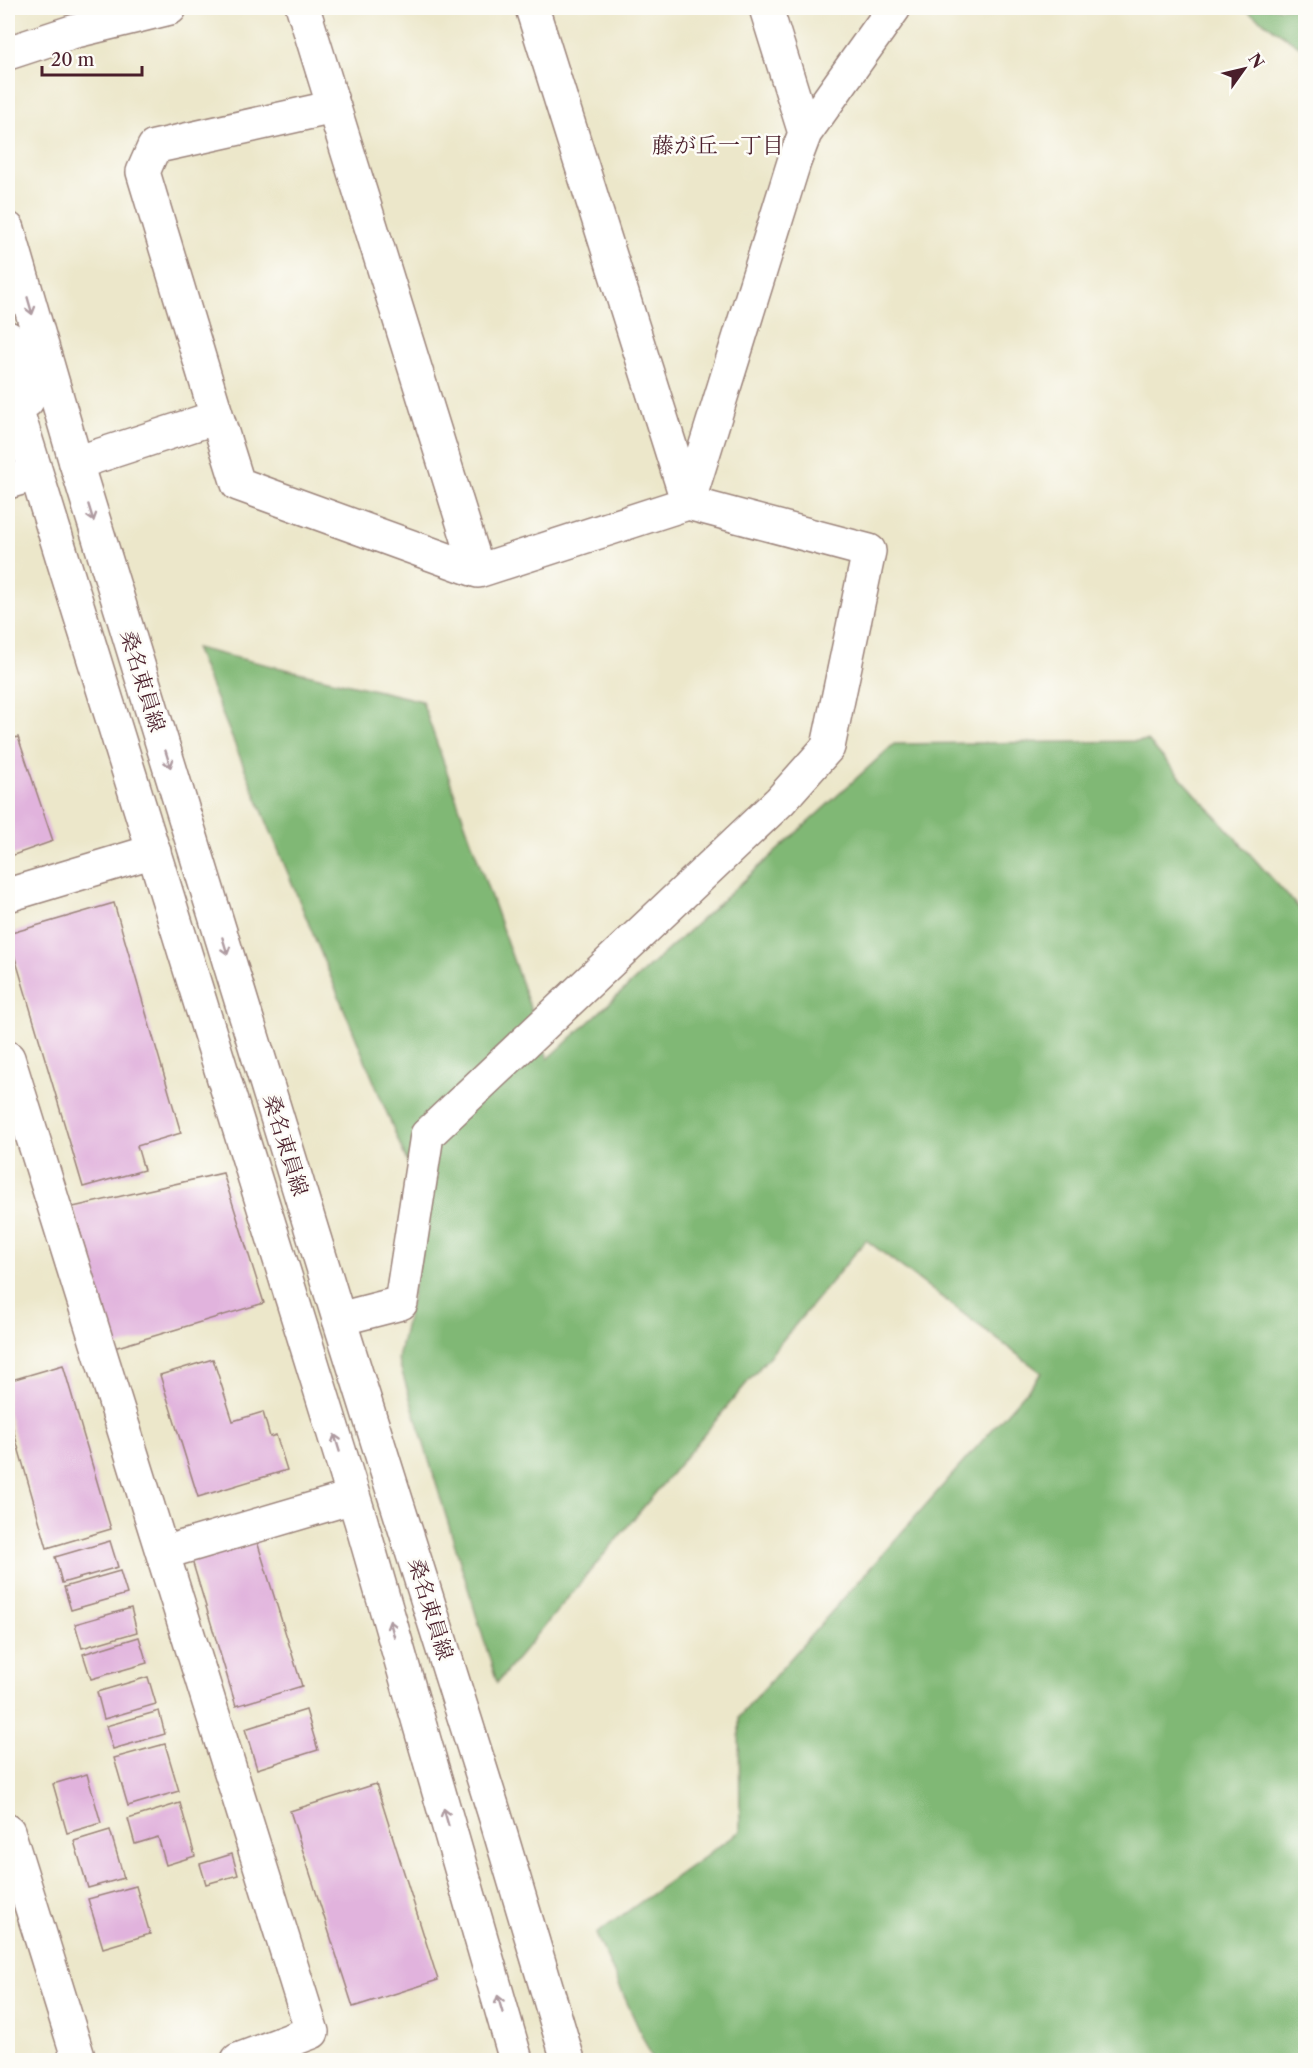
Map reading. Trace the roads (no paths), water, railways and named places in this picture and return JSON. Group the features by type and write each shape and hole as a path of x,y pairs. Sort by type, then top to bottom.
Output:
{"street":[{"path":"8,53 72,32 170,8"},
{"path":"303,8 478,571"},
{"path":"532,8 688,503"},
{"path":"766,8 805,134"},
{"path":"688,503 794,162 805,134 894,8"},
{"path":"334,107 154,147 142,172 238,484 478,571 688,503 869,551 828,747 780,801 427,1135 401,1303 339,1319"},
{"name":"桑名東員線","path":"8,229 76,463 339,1319 495,1812 568,2061"},
{"path":"8,338 32,420 21,478"},
{"name":"桑名東員線","path":"8,382 21,478 154,851 354,1497 516,2061"},
{"path":"76,463 217,417"},
{"path":"8,895 154,851"},
{"path":"8,1058 312,2032 238,2061"},
{"path":"163,1553 354,1497"},
{"path":"495,1812 491,1862 554,2061"},
{"path":"8,1831 79,2061"}],"district":[{"name":"藤が丘一丁目","path":"718,145"}]}
